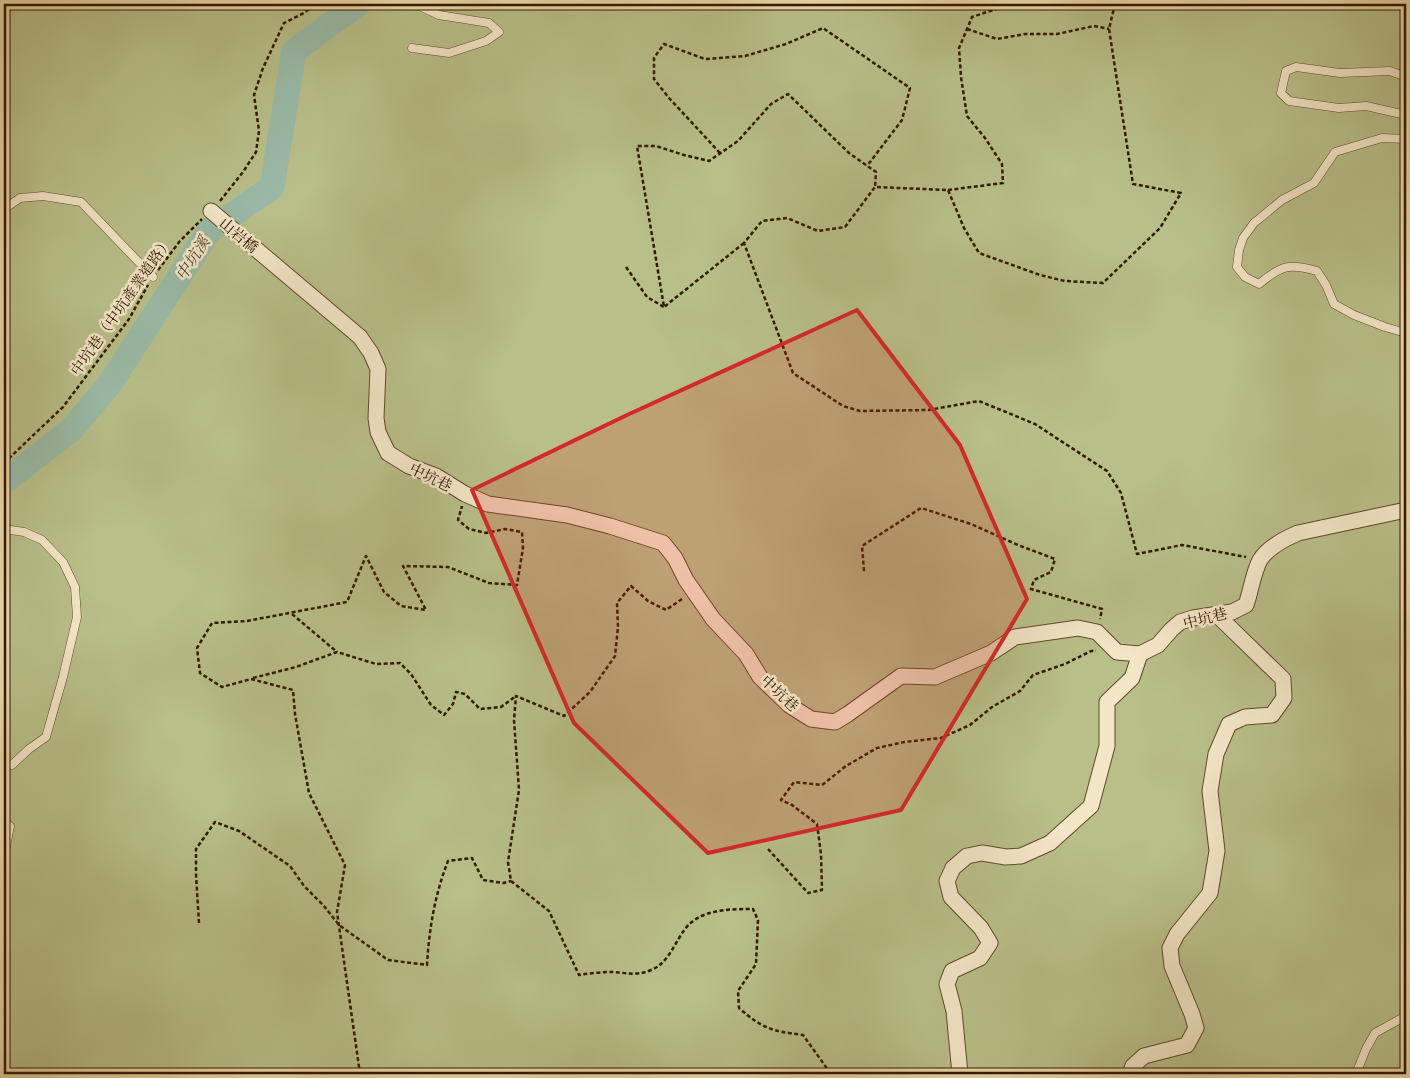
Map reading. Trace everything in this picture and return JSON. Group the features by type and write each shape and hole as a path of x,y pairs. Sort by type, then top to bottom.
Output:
{"street":[{"name":"山岩橋","path":"211,211 268,259"},
{"name":"中坑巷","path":"268,259 360,337 372,353 378,369 376,418 378,432 388,453 409,466 436,476 465,494 488,504 568,515 663,543 675,558 686,580 712,619 746,654 760,677 789,705 811,719 835,722 901,676 935,678 991,653 1015,637 1078,628 1096,632"},
{"path":"1260,560 1270,549 1298,533 1406,510"},
{"name":"中坑巷","path":"1140,654 1158,645 1180,622 1232,612 1246,605 1260,560"},
{"path":"1130,1074 1133,1066 1144,1056 1187,1044 1196,1028 1172,966 1170,948 1177,934 1210,893 1217,851 1210,790 1216,754 1229,724 1245,717 1272,715 1284,698 1282,679 1216,614"},
{"path":"960,1074 954,1012 947,984 952,971 980,958 990,944 981,928 951,897 947,881 953,868 967,856 982,853 1006,857 1021,856 1050,843 1091,806 1107,746 1107,702 1132,678 1140,654 1117,652 1096,632"}],"lane":[{"path":"412,48 449,53 486,41 499,32 490,23 439,15 417,5"},
{"path":"1404,76 1390,71 1340,73 1296,67 1286,71 1281,93 1289,101 1339,108 1366,106 1406,115"},
{"path":"1406,139 1382,138 1335,152 1314,183 1282,200 1254,224 1243,238 1237,267 1245,277 1259,284 1276,270 1296,265 1317,271 1326,285 1334,304 1354,315 1406,333"},
{"path":"4,209 20,198 43,196 81,202 152,277"},
{"path":"4,529 24,532 42,540 63,562 75,587 77,616 63,677 46,737 29,749 12,765 4,766"},
{"path":"4,822 10,826 4,857"},
{"path":"1356,1074 1366,1048 1375,1033 1404,1017"}],"path":[{"name":"中坑巷（中坑產業道路）","path":"4,463 63,407 129,319 152,277 180,241 211,211 243,172 256,152 259,131 254,95 263,68 284,23 315,4"},
{"path":"875,188 948,190 1003,183 1002,164 967,116 959,48 972,17 1011,4"},
{"path":"948,190 964,228 979,253 1040,275 1065,281 1103,283 1160,228 1181,193 1133,184 1109,29 1115,4"},
{"path":"966,30 997,39 1025,34 1057,34 1094,26 1109,29"},
{"path":"720,153 654,79 654,58 664,44 704,59 744,56 786,44 823,28 910,88 902,120 866,166"},
{"path":"788,94 848,154 876,172 875,188 845,227 818,231 787,218 762,221 744,243 664,306 637,146 656,146 709,161 738,141 771,104 788,94"},
{"path":"744,243 792,373 843,406 860,411 928,410 979,401 1035,424 1107,470 1121,493 1137,554 1182,545 1260,560"},
{"path":"626,267 648,297 664,306"},
{"path":"337,652 296,667 222,687 200,673 197,648 212,623 247,621 292,614 347,602 366,556 384,592 401,606 426,610 403,566 448,566 489,583 517,585 523,548 522,532 505,529 486,533 469,529 458,520 465,494"},
{"path":"864,571 862,546 921,508 971,524 1055,559 1051,572 1034,580 1031,589 1102,609 1096,632"},
{"path":"516,696 564,716 590,692 615,656 618,628 617,603 631,586 648,602 666,610 694,592"},
{"path":"292,614 337,652 376,664 400,663 411,674 431,706 444,714 454,704 456,692 465,694 480,709 501,707 516,696"},
{"path":"768,849 808,893 822,890 821,854 817,824 792,805 781,800 794,782 822,785 846,766 877,748 904,742 941,738 970,725 992,707 1020,691 1032,675 1065,664 1091,651 1117,652"},
{"path":"251,679 293,690 295,714 309,793 345,865 337,912 360,1074"},
{"path":"516,696 514,720 519,790 508,862 511,880 549,911 579,975 612,972 638,974 654,970 672,952 686,928 705,914 733,909 753,909 758,920 756,964 738,991 739,1008 753,1020 773,1031 803,1035 831,1074"},
{"path":"199,923 196,849 215,822 239,831 290,866 304,886 324,906 339,925 388,960 427,965 429,939 436,900 448,860 472,858 483,880 503,883 511,880"}],"highlighted area":[{"path":"857,310 960,445 1027,599 901,810 708,853 574,723 472,490 627,415"}],"green space":[{"path":"4,4 1406,4 1406,1074 4,1074"}],"waterway":[{"name":"中坑溪","path":"4,482 71,430 109,385 209,231 272,187 294,51 358,4"}]}
